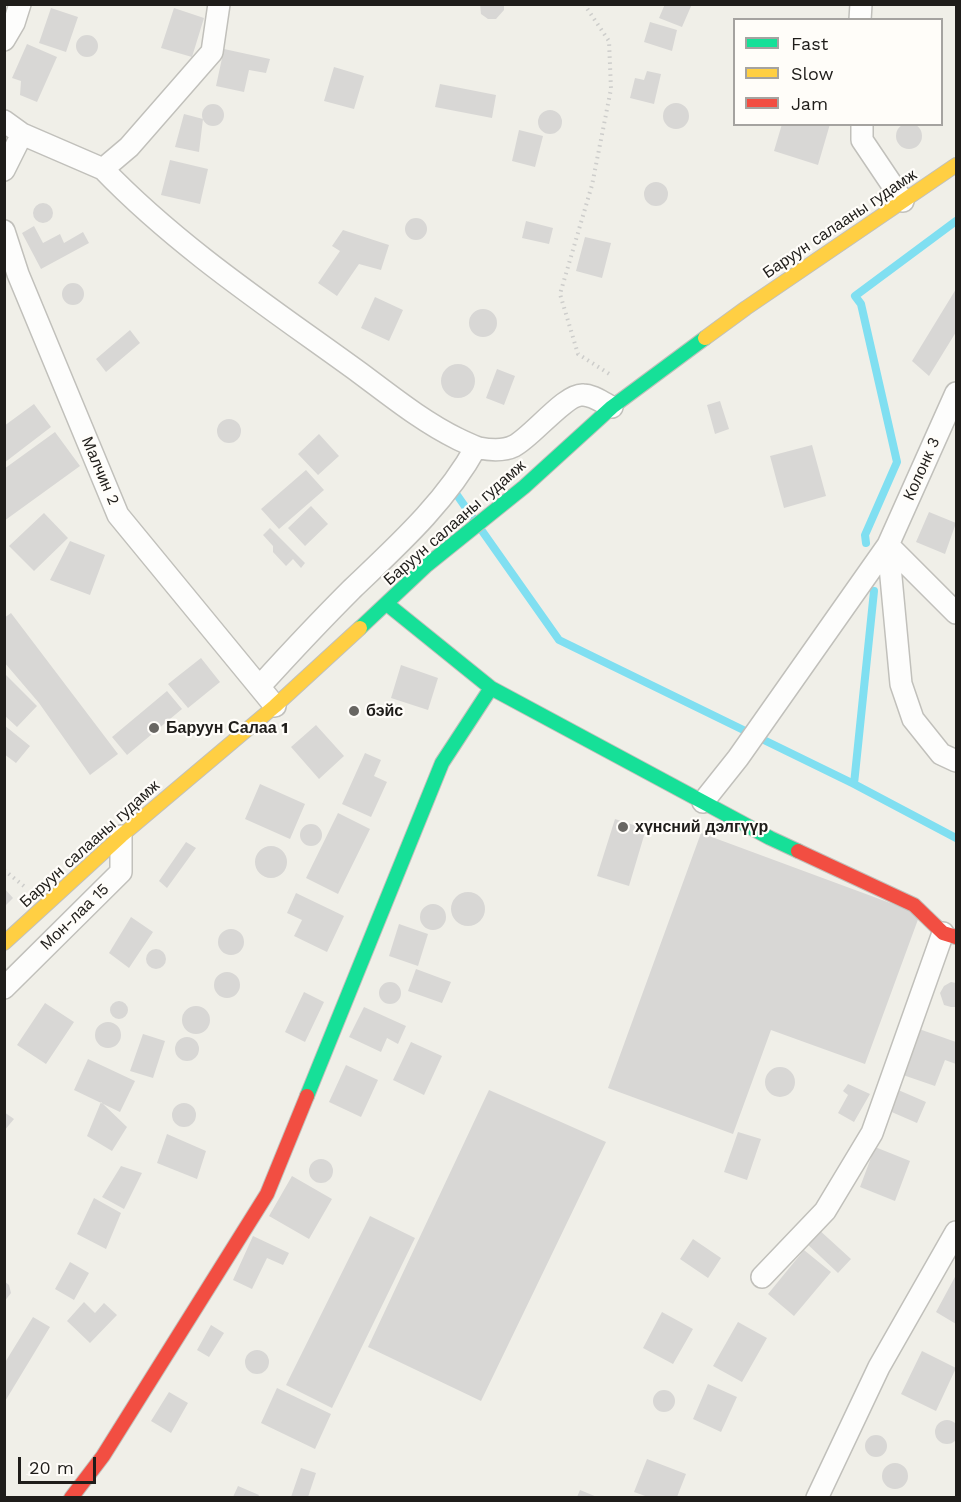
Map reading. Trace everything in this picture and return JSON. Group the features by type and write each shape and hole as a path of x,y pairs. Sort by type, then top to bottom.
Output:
{"street":[{"path":"4,40 14,23 20,4"},
{"path":"103,169 129,147 212,52 219,4"},
{"path":"4,120 22,134 103,169 174,236 442,431 476,447 497,450 513,447 570,399 581,394 612,407"},
{"path":"862,126 862,140 903,201"},
{"path":"4,170 22,134"},
{"name":"Баруун салааны гудамж","path":"4,944 121,836 275,706 427,565 524,487 612,407 746,308 957,165"},
{"name":"Малчин 2","path":"4,231 18,274 118,515 275,706"},
{"name":"Колонк 3","path":"704,802 738,758 888,545 957,393"},
{"path":"260,686 317,624 442,498 463,472 476,447"},
{"path":"888,545 957,613"},
{"path":"888,545 901,684 913,720 941,754 957,761"},
{"path":"387,604 490,688 770,838 914,906 950,935 872,1133 825,1210 762,1277"},
{"path":"71,1497 103,1456 267,1194 442,763 490,688"},
{"name":"Мон-лаа 15","path":"4,988 121,872 121,836"},
{"path":"817,1497 879,1367 957,1232"}],"path":[{"path":"584,4 609,40 612,89 592,185 560,294 578,354 635,390"}],"building":[{"path":"480,4 504,4 504,10 496,19 488,19 481,14"},
{"path":"665,4 692,4 682,27 659,18"},
{"path":"51,8 78,17 66,52 39,43"},
{"path":"174,8 204,18 192,57 161,48"},
{"path":"650,22 677,30 672,51 644,42"},
{"path":"87,35 95,38 98,46 95,54 87,57 79,54 76,46 79,38"},
{"path":"27,44 57,57 37,102 20,95 21,81 12,78"},
{"path":"224,49 270,59 266,73 249,70 244,92 216,86"},
{"path":"334,67 364,76 354,109 324,101"},
{"path":"647,71 661,74 654,104 630,98 635,78 644,80"},
{"path":"440,84 496,95 492,118 435,107"},
{"path":"676,103 685,107 689,116 685,125 676,129 667,125 663,116 667,107"},
{"path":"213,104 221,107 224,115 221,123 213,126 205,123 202,115 205,107"},
{"path":"550,110 558,114 562,122 558,130 550,134 542,130 538,122 542,114"},
{"path":"184,114 203,119 199,152 175,147"},
{"path":"781,126 829,126 818,165 774,151"},
{"path":"901,126 917,126 921,131 921,141 914,148 904,148 897,141 897,131"},
{"path":"519,130 543,136 535,167 512,161"},
{"path":"170,160 208,169 200,204 161,195"},
{"path":"656,182 665,185 668,194 665,203 656,206 647,203 644,194 647,185"},
{"path":"43,203 50,206 53,213 50,220 43,223 36,220 33,213 36,206"},
{"path":"416,218 424,221 427,229 424,237 416,240 408,237 405,229 408,221"},
{"path":"526,221 553,228 549,244 522,238"},
{"path":"34,226 43,243 60,234 64,243 83,232 89,243 41,269 22,233"},
{"path":"343,230 389,245 381,270 359,264 337,296 318,283 340,251 332,246"},
{"path":"585,237 611,243 602,278 576,271"},
{"path":"73,283 81,286 84,294 81,302 73,305 65,302 62,294 65,286"},
{"path":"956,289 956,332 929,376 912,361"},
{"path":"375,297 403,310 389,341 361,328"},
{"path":"483,309 493,313 497,323 493,333 483,337 473,333 469,323 473,313"},
{"path":"130,330 140,343 106,372 96,359"},
{"path":"458,364 470,369 475,381 470,393 458,398 446,393 441,381 446,369"},
{"path":"497,369 515,376 504,405 486,398"},
{"path":"720,401 729,429 715,434 707,405"},
{"path":"34,404 51,427 4,463 4,426"},
{"path":"229,419 234,420 240,426 240,436 234,442 229,443 224,442 218,436 217,431 218,426 224,420"},
{"path":"55,432 80,466 4,521 4,469"},
{"path":"319,434 339,456 318,475 298,454"},
{"path":"812,445 826,496 784,508 770,456"},
{"path":"306,470 324,490 279,529 261,509"},
{"path":"311,506 328,524 305,546 288,528"},
{"path":"929,512 956,523 945,554 916,542"},
{"path":"44,513 68,538 34,571 9,546"},
{"path":"270,528 305,563 301,568 293,559 286,566 273,552 273,546 263,535"},
{"path":"70,541 105,555 90,595 50,580"},
{"path":"11,613 118,754 90,775 39,703 4,662 4,618"},
{"path":"201,658 220,682 188,708 168,684"},
{"path":"401,665 438,678 428,710 391,698"},
{"path":"4,673 37,706 17,727 4,715"},
{"path":"167,691 182,709 127,755 112,737"},
{"path":"4,725 30,746 16,763 4,754"},
{"path":"316,725 344,756 319,779 291,747"},
{"path":"365,753 381,760 374,776 387,782 371,817 342,804"},
{"path":"260,784 305,804 290,839 245,819"},
{"path":"338,813 370,829 338,894 306,878"},
{"path":"615,819 646,829 629,886 597,876"},
{"path":"311,824 319,827 322,835 319,843 311,846 303,843 300,835 303,827"},
{"path":"701,833 920,914 865,1064 771,1030 733,1134 608,1088"},
{"path":"186,842 196,848 167,888 159,881"},
{"path":"271,846 282,851 287,862 282,873 271,878 260,873 255,862 260,851"},
{"path":"4,888 13,898 4,907"},
{"path":"468,892 480,897 485,909 480,921 468,926 456,921 451,909 456,897"},
{"path":"296,893 344,916 327,952 294,936 302,920 287,913"},
{"path":"433,904 442,908 446,917 442,926 433,930 424,926 420,917 424,908"},
{"path":"131,917 153,932 129,968 109,953"},
{"path":"399,924 428,934 418,966 389,956"},
{"path":"231,929 240,933 244,942 240,951 231,955 222,951 218,942 222,933"},
{"path":"156,949 163,952 166,959 163,966 156,969 149,966 146,959 149,952"},
{"path":"416,969 451,982 442,1003 408,991"},
{"path":"227,972 236,976 240,985 236,994 227,998 218,994 214,985 218,976"},
{"path":"390,982 398,985 401,993 398,1001 390,1004 382,1001 379,993 382,985"},
{"path":"951,982 956,983 956,1007 944,1005 940,993 944,986"},
{"path":"304,992 324,1002 305,1042 285,1032"},
{"path":"115,1001 123,1001 128,1006 126,1017 115,1019 110,1014 110,1006"},
{"path":"45,1003 74,1022 46,1064 17,1045"},
{"path":"196,1006 206,1010 210,1020 206,1030 196,1034 186,1030 182,1020 186,1010"},
{"path":"364,1007 406,1026 398,1044 387,1038 381,1052 349,1037"},
{"path":"108,1022 117,1026 121,1035 117,1044 108,1048 99,1044 95,1035 99,1026"},
{"path":"919,1029 956,1042 956,1064 945,1060 935,1086 903,1075"},
{"path":"143,1034 165,1041 153,1078 130,1071"},
{"path":"187,1037 192,1038 198,1044 198,1054 192,1060 187,1061 182,1060 176,1054 175,1049 176,1044 182,1038"},
{"path":"411,1042 442,1056 424,1095 393,1080"},
{"path":"88,1059 135,1081 120,1112 74,1090"},
{"path":"346,1065 378,1080 361,1117 329,1102"},
{"path":"780,1067 790,1072 795,1082 790,1092 780,1097 770,1092 765,1082 770,1072"},
{"path":"848,1084 870,1094 854,1122 838,1113 848,1095 843,1091"},
{"path":"896,1089 926,1102 917,1123 887,1110"},
{"path":"489,1090 606,1142 481,1401 368,1347"},
{"path":"101,1102 127,1127 112,1151 87,1136"},
{"path":"184,1103 192,1107 196,1115 192,1123 184,1127 176,1123 172,1115 176,1107"},
{"path":"4,1112 14,1119 4,1131"},
{"path":"738,1132 761,1139 747,1180 724,1172"},
{"path":"167,1134 206,1151 197,1179 157,1163"},
{"path":"875,1147 910,1161 895,1201 860,1187"},
{"path":"321,1159 329,1163 333,1171 329,1179 321,1183 313,1179 309,1171 313,1163"},
{"path":"121,1166 142,1173 124,1209 102,1197"},
{"path":"292,1176 332,1199 309,1239 269,1216"},
{"path":"94,1198 121,1213 106,1249 77,1234"},
{"path":"370,1216 415,1238 332,1408 286,1385"},
{"path":"817,1228 851,1259 838,1273 804,1241"},
{"path":"253,1236 289,1253 283,1265 267,1258 252,1289 233,1280"},
{"path":"693,1239 721,1258 708,1278 680,1259"},
{"path":"804,1250 831,1272 794,1316 768,1294"},
{"path":"70,1262 89,1273 74,1300 55,1289"},
{"path":"956,1275 956,1324 936,1312"},
{"path":"4,1281 9,1285 11,1293 4,1302"},
{"path":"84,1302 95,1313 104,1303 117,1315 90,1343 67,1321"},
{"path":"662,1312 693,1329 673,1364 643,1348"},
{"path":"33,1317 50,1327 4,1403 4,1364"},
{"path":"738,1322 767,1338 742,1382 713,1366"},
{"path":"211,1325 224,1333 209,1357 197,1350"},
{"path":"257,1350 265,1354 269,1362 265,1370 257,1374 249,1370 245,1362 249,1354"},
{"path":"922,1351 956,1368 936,1411 901,1394"},
{"path":"708,1384 737,1397 721,1432 693,1419"},
{"path":"277,1388 331,1414 315,1449 261,1423"},
{"path":"664,1390 672,1393 675,1401 672,1409 664,1412 656,1409 653,1401 656,1393"},
{"path":"169,1392 188,1403 171,1433 151,1421"},
{"path":"947,1420 955,1424 959,1432 955,1440 947,1444 939,1440 935,1432 939,1424"},
{"path":"876,1435 884,1438 887,1446 884,1454 876,1457 868,1454 865,1446 868,1438"},
{"path":"647,1459 686,1474 677,1497 648,1497 634,1492"},
{"path":"895,1463 904,1467 908,1476 904,1485 895,1489 886,1485 882,1476 886,1467"},
{"path":"301,1468 316,1473 308,1497 291,1497"},
{"path":"238,1486 259,1495 258,1497 233,1497"},
{"path":"580,1490 597,1497 577,1497"}],"waterway":[{"path":"866,543 865,535 897,462 861,304 855,296 956,221"},
{"path":"457,495 473,518"},
{"path":"480,528 559,640 854,784 956,838"},
{"path":"854,784 874,591"}],"traffic: fast":[{"path":"360,628 427,565 524,487 612,407 705,338"},
{"path":"387,604 491,688 798,851"},
{"path":"307,1096 442,763 491,688"}],"traffic: slow":[{"path":"705,338 956,165"},
{"path":"4,943 121,836 275,706 360,628"}],"traffic: jam":[{"path":"798,851 914,905 943,933 956,937"},
{"path":"71,1498 103,1456 267,1194 307,1096"}],"place":[{"name":"бэйс","path":"354,711"},
{"name":"Баруун Салаа 1","path":"154,728"},
{"name":"хүнсний дэлгүүр","path":"623,827"}]}
